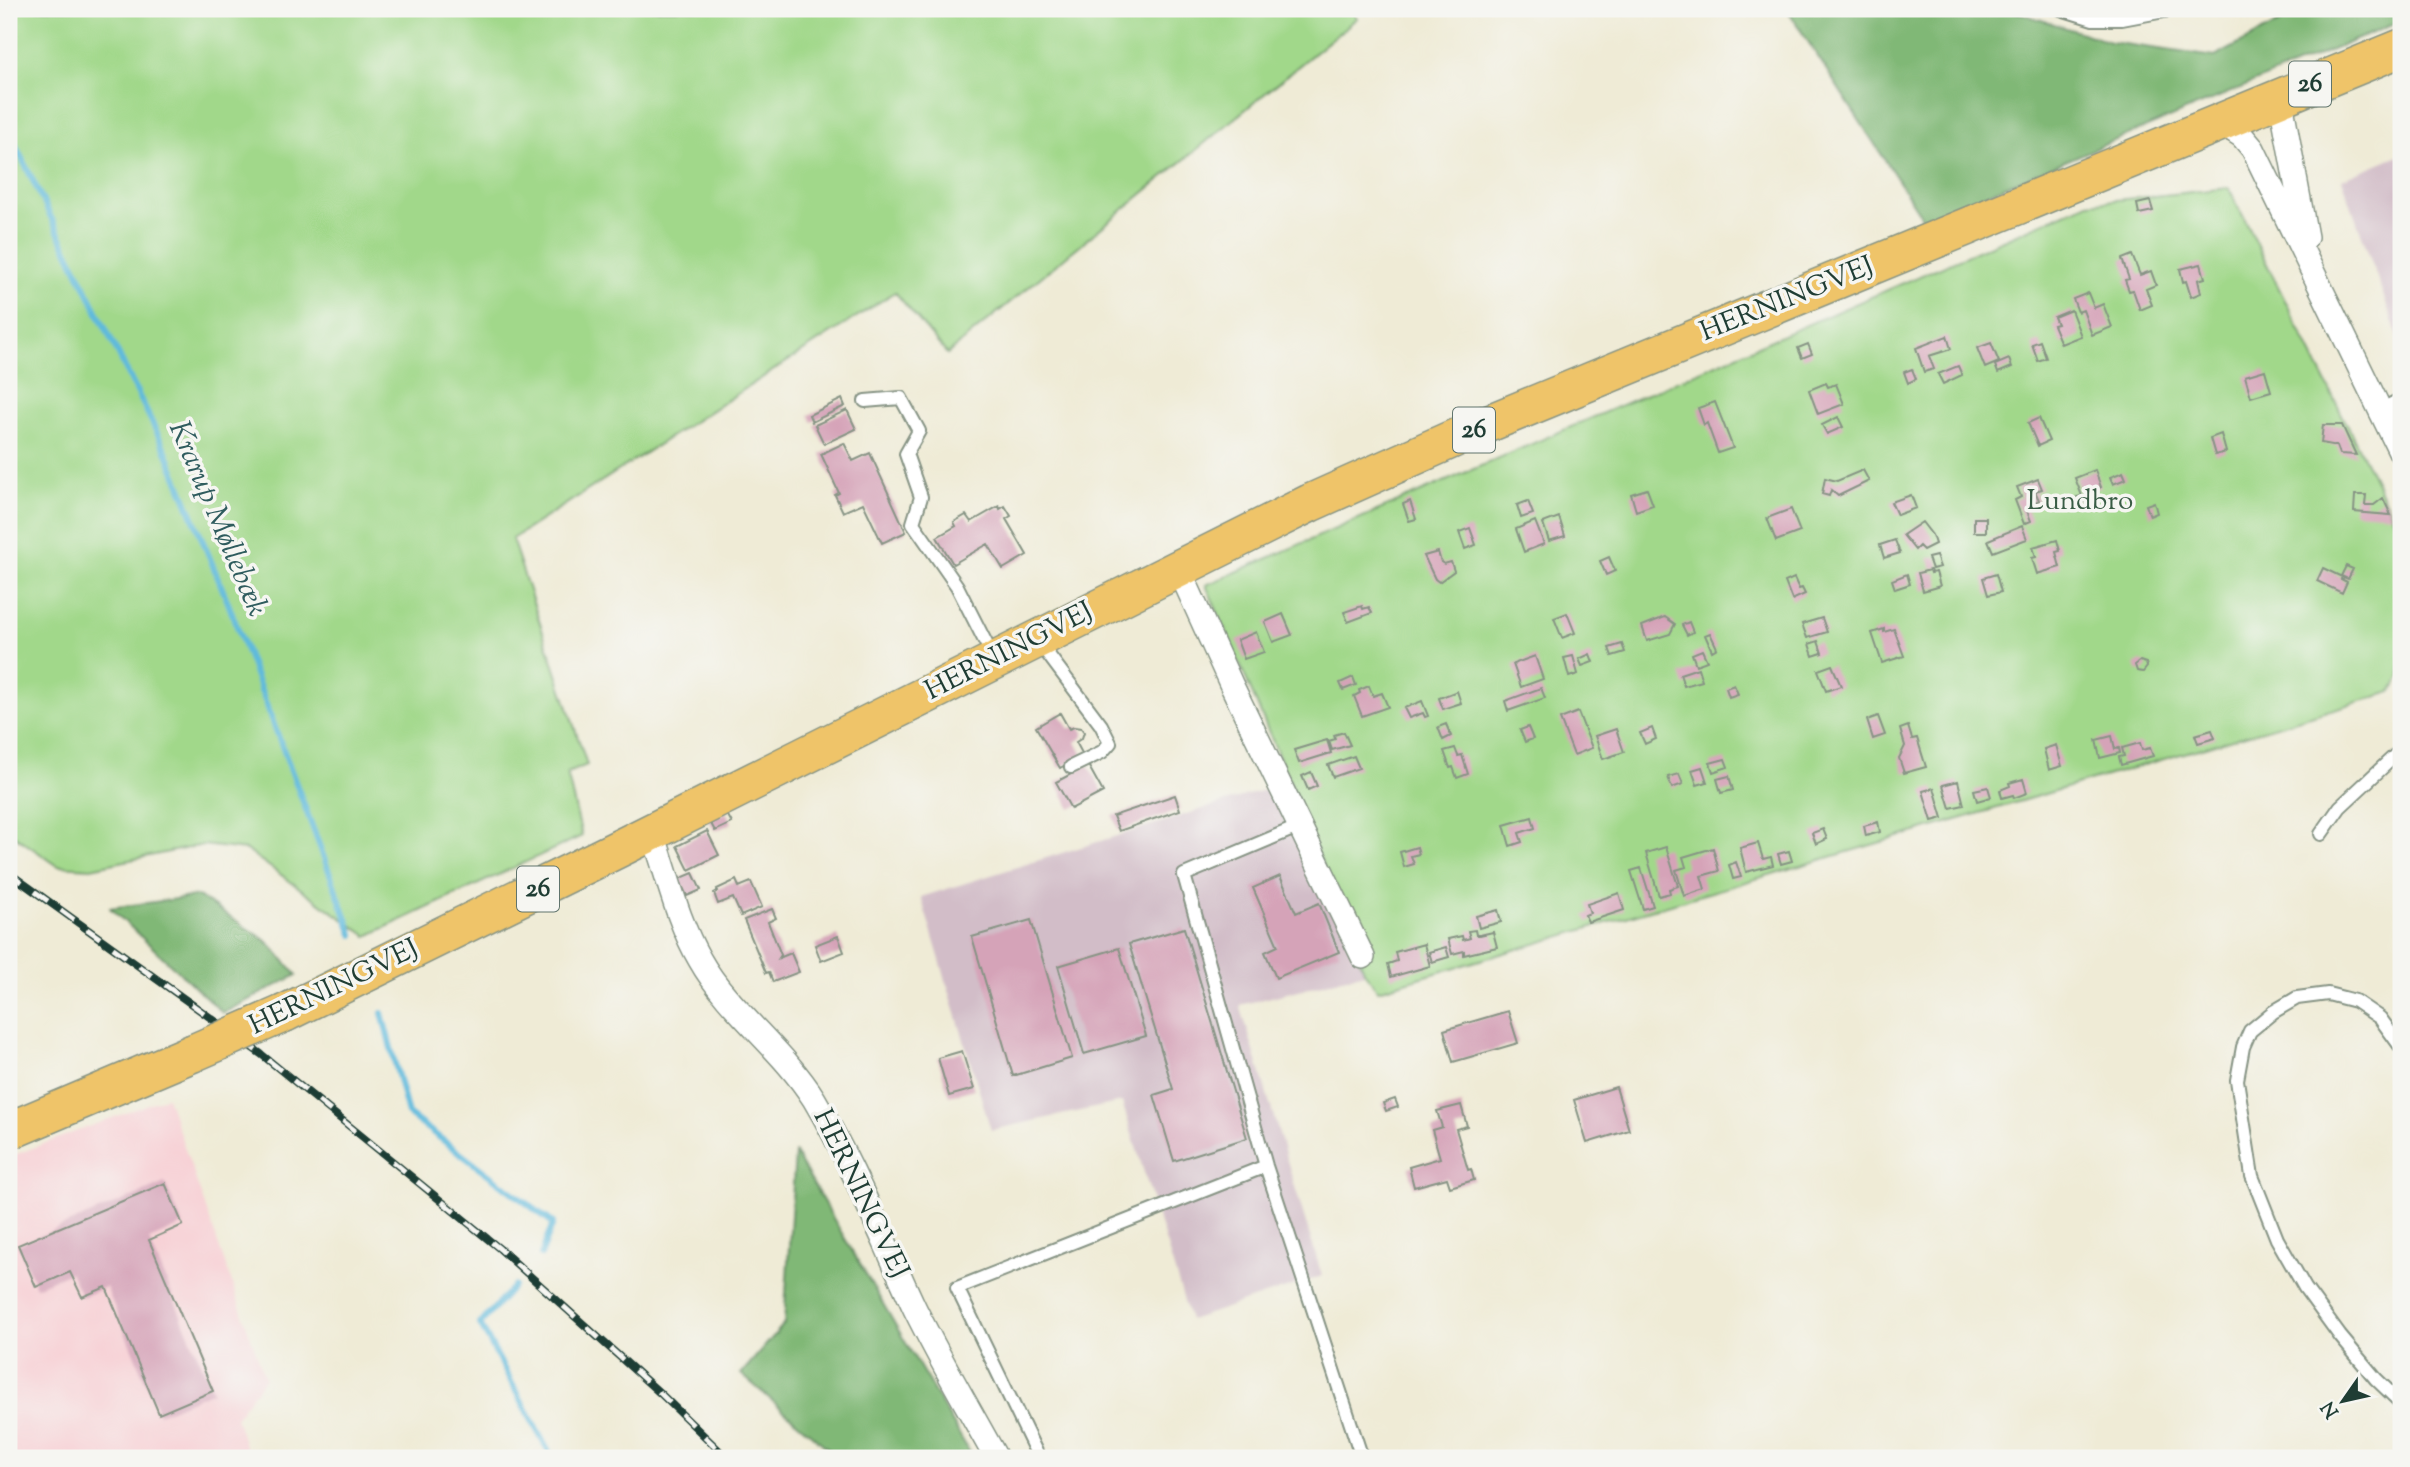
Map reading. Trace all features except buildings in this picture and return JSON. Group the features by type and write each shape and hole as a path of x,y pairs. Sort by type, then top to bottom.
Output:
{"main road":[{"name":"HERNINGVEJ","path":"9,1131 285,1013 1310,502 1482,426 2401,48"}],"street":[{"path":"2280,96 2311,264"},
{"path":"2219,121 2242,136 2253,149 2311,264 2391,405 2401,453"},
{"path":"1178,567 1232,687 1363,957"},
{"name":"HERNINGVEJ","path":"652,831 699,960 721,990 761,1032 812,1096 843,1151 916,1311 996,1458"}],"lane":[{"path":"2061,9 2093,19 2122,19 2175,9"},
{"path":"865,401 901,398 919,431 906,454 921,497 914,523 957,586 994,659"},
{"path":"1036,638 1101,724 1110,743 1102,752 1071,767"},
{"path":"2321,834 2340,807 2401,750"},
{"path":"1300,826 1184,875 1266,1166 1362,1458"},
{"path":"2401,1047 2379,1018 2355,1001 2328,994 2297,998 2273,1012 2250,1031 2243,1047 2237,1080 2252,1176 2277,1239 2305,1288 2340,1336 2376,1379 2401,1403"},
{"path":"1039,1458 957,1288 1266,1166"}],"shaded area":[{"path":"2401,154 2401,345 2342,179"},
{"path":"1290,782 1365,973 1240,1005 1322,1276 1190,1320 1122,1102 991,1130 921,897"},
{"path":"167,1097 265,1378 236,1417 249,1458 9,1458 9,1157"}],"green space":[{"path":"9,9 1351,9 1357,18 947,354 895,292 512,539 587,765 567,773 582,836 367,936 246,850 203,845 91,868 58,866 9,832"},
{"path":"1787,9 2007,9 2110,42 2215,57 2305,9 2401,9 2401,21 1924,220"},
{"name":"Lundbro","path":"2229,188 2401,533 2401,676 2392,692 1378,990 1365,973 1290,782 1206,585 2088,203"},
{"path":"198,896 268,942 297,975 223,1013 110,908"},
{"path":"795,1153 973,1458 839,1458 741,1374 784,1324"}],"waterway":[{"name":"Krarup Møllebæk","path":"9,132 166,451 227,600 353,935"},
{"name":"Krarup Møllebæk","path":"382,1013 408,1114 553,1223 541,1255"},
{"name":"Krarup Møllebæk","path":"514,1286 480,1324 552,1458"}],"railway":[{"path":"9,873 261,1054 500,1249 661,1394 727,1458"}]}
